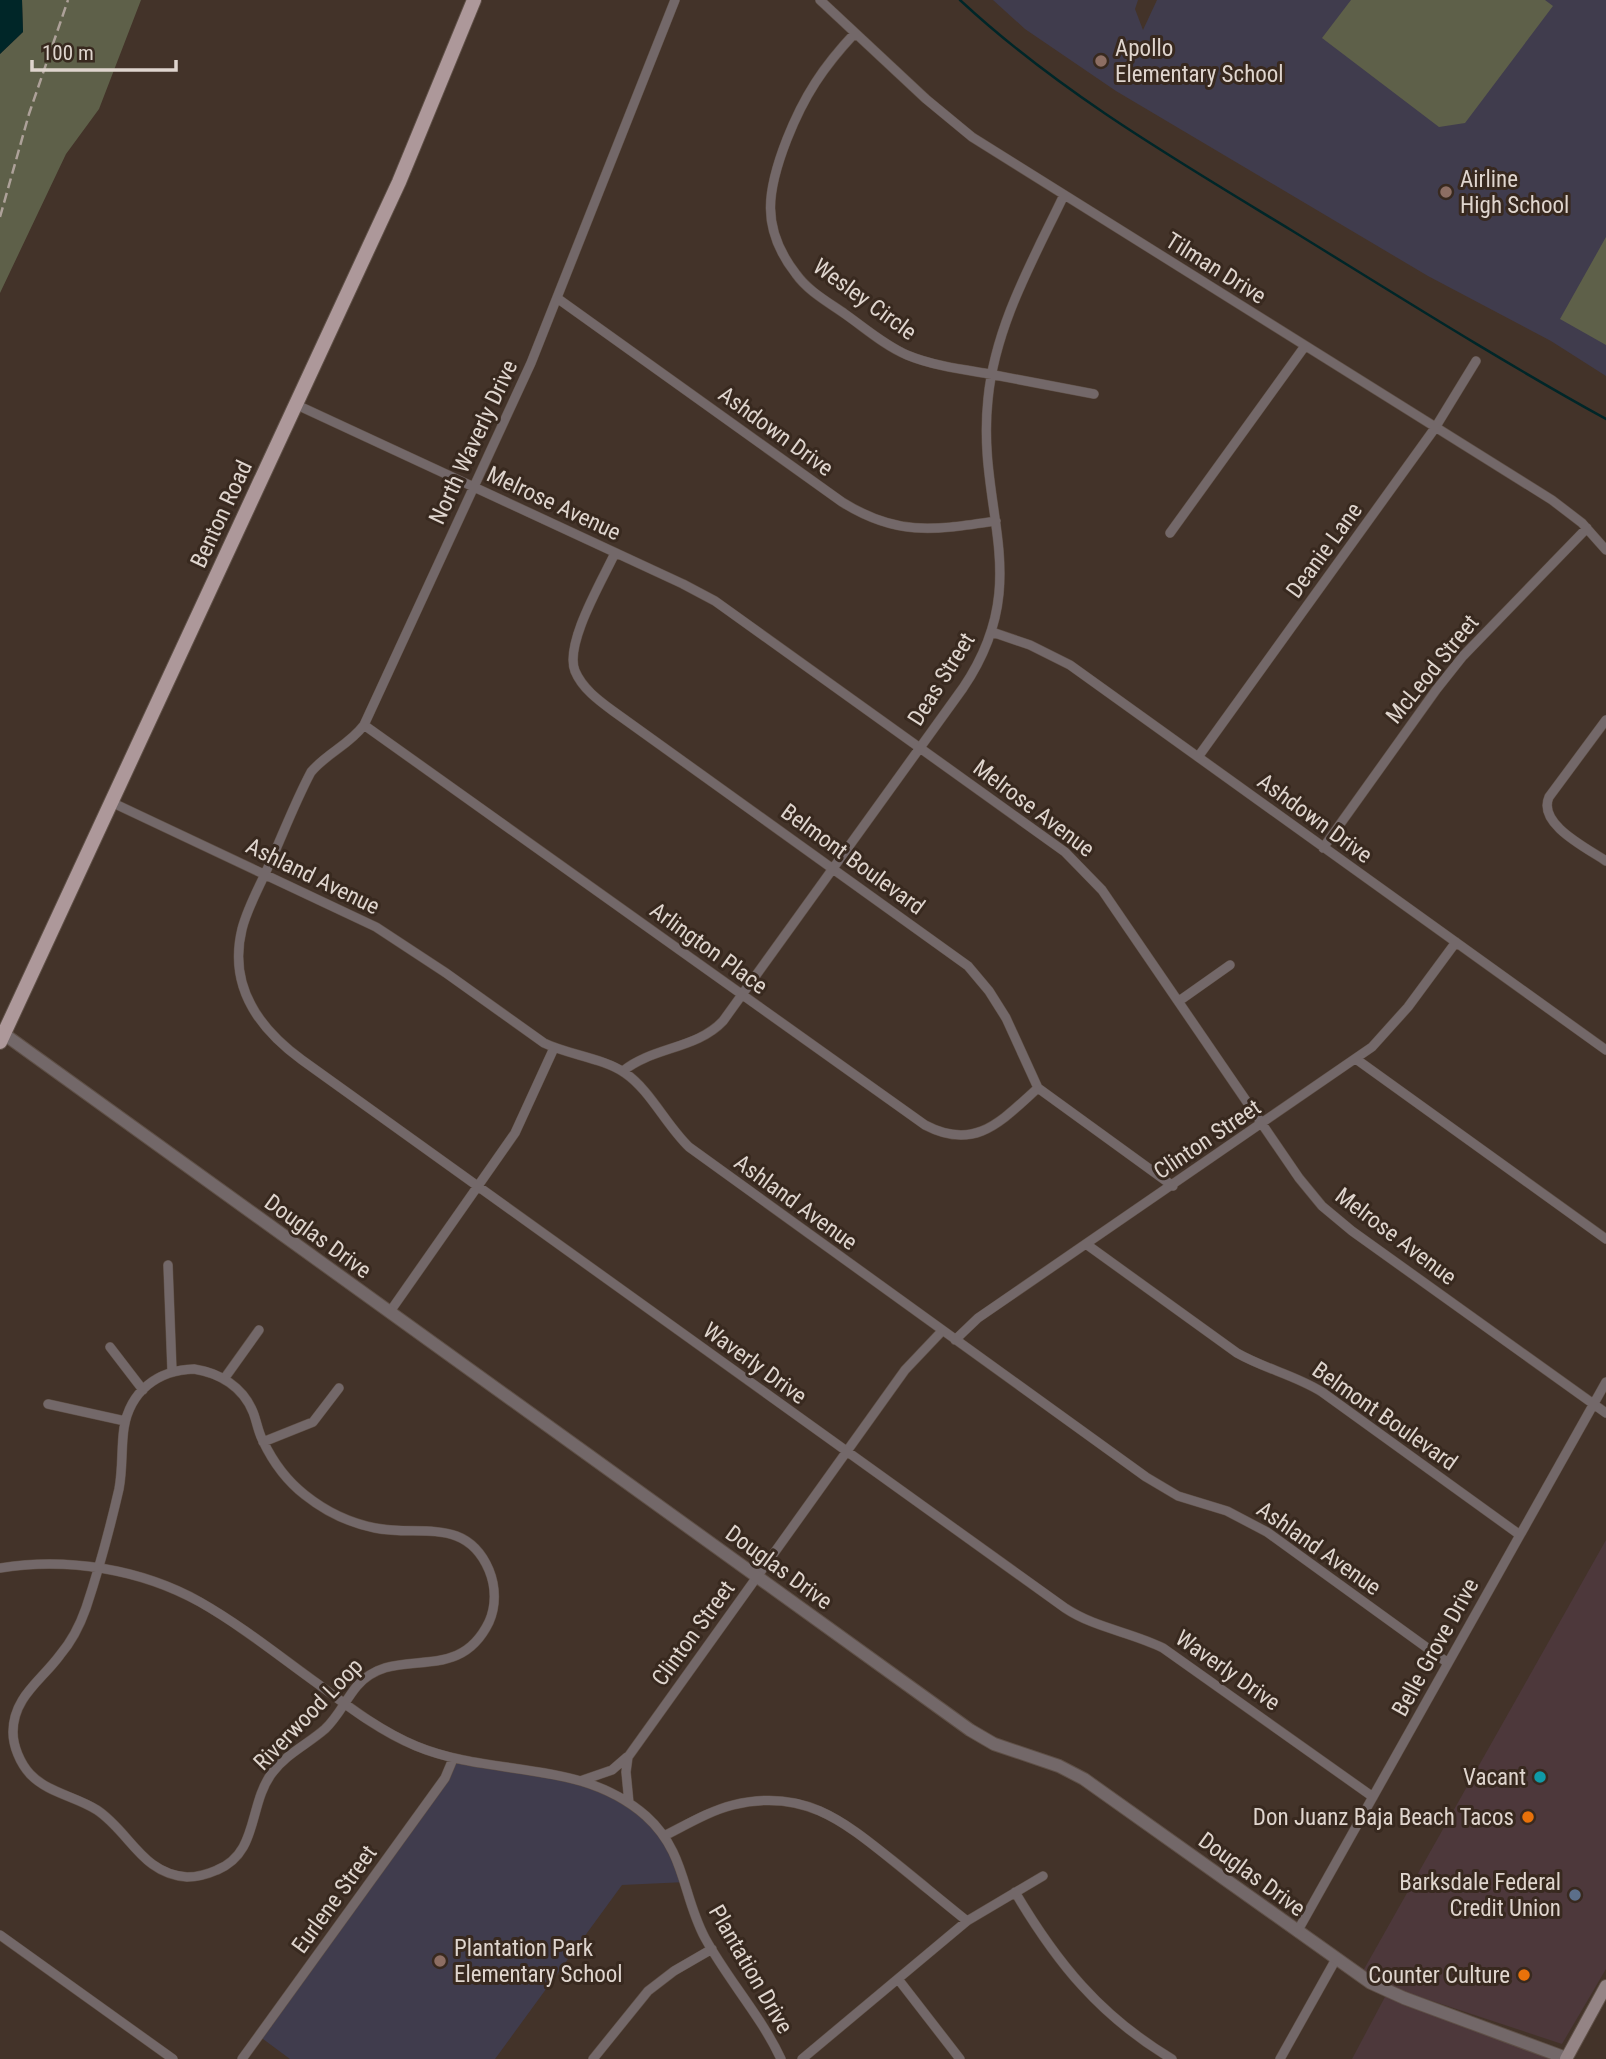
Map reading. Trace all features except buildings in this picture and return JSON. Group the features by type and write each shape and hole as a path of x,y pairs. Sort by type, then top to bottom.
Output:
{"main road":[{"name":"Benton Road","path":"2,1038 399,182 474,0"},
{"path":"1567,2059 1606,1986"}],"street":[{"name":"North Waverly Drive","path":"265,874 311,772 319,762 348,744 364,725 531,363 676,0"},
{"name":"Tilman Drive","path":"820,0 956,126 995,153 1552,500 1587,528 1606,550"},
{"name":"Wesley Circle","path":"855,33 829,61 806,96 775,170 770,194 770,214 779,248 803,283 886,343 920,360 1094,394"},
{"name":"Deas Street","path":"622,1071 637,1060 711,1032 723,1021 971,675 992,632 1001,581 986,449 986,414 991,374 1010,312 1064,195"},
{"name":"Ashdown Drive","path":"557,298 860,513 893,525 918,530 996,521"},
{"path":"1170,533 1305,346"},
{"name":"Deanie Lane","path":"1198,758 1435,428 1476,361"},
{"name":"Melrose Avenue","path":"297,405 683,584 732,611 1051,842 1080,866 1102,890 1299,1178 1335,1217 1606,1413"},
{"name":"McLeod Street","path":"1323,848 1463,656 1587,528"},
{"name":"Belmont Boulevard","path":"615,553 575,640 572,661 580,680 599,700 956,956 976,975 1006,1018 1038,1088 1173,1186"},
{"name":"Ashdown Drive","path":"992,632 1030,645 1070,666 1606,1050"},
{"path":"1606,719 1549,797 1546,808 1553,824 1606,861"},
{"name":"Arlington Place","path":"364,725 915,1119 943,1133 963,1136 984,1131 1003,1120 1038,1088"},
{"name":"Ashland Avenue","path":"111,803 389,935 554,1048 622,1071 640,1085 665,1121 689,1147 942,1331 1152,1481 1178,1496 1227,1511 1253,1523 1448,1663"},
{"name":"Waverly Drive","path":"265,874 244,923 239,955 242,984 260,1021 275,1039 293,1054 1065,1608 1088,1622 1139,1637 1163,1648 1373,1797"},
{"name":"Clinton Street","path":"955,1340 978,1318 1356,1059 1390,1030 1456,942"},
{"path":"1179,1001 1230,965"},
{"name":"Douglas Drive","path":"2,1038 970,1730 994,1744 1059,1766 1084,1779 1371,1983 1393,1994 1567,2059"},
{"path":"389,1313 515,1133 554,1048"},
{"path":"1356,1059 1606,1239"},
{"name":"Belmont Boulevard","path":"1086,1244 1237,1353 1261,1366 1297,1378 1322,1392 1520,1535"},
{"path":"169,1265 172,1371 204,1370 224,1379 259,1330"},
{"name":"Clinton Street","path":"583,1780 612,1770 628,1757 905,1370 942,1331"},
{"path":"110,1347 143,1390"},
{"name":"Riverwood Loop","path":"172,1371 157,1377 143,1390 125,1421 120,1483 97,1568 76,1631 60,1656 22,1699 15,1718 14,1743 22,1764 38,1782 102,1814 137,1852 155,1867 175,1875 191,1877 219,1870 246,1846 264,1786 270,1775 286,1758 324,1730 361,1682 380,1668 447,1660 466,1651 481,1635 492,1614 495,1598 493,1582 483,1559 474,1548 456,1536 432,1529 374,1528 343,1517 316,1503 283,1474 263,1442 250,1405 238,1390 224,1379"},
{"name":"Belle Grove Drive","path":"1297,1932 1606,1382"},
{"path":"263,1442 313,1422 340,1388"},
{"path":"48,1404 125,1421"},
{"name":"Plantation Drive","path":"0,1568 63,1564 97,1568 155,1582 198,1601 242,1629 344,1703 391,1734 414,1745 453,1759 583,1780 629,1803 648,1818 664,1836 681,1867 699,1926 781,2059"},
{"path":"628,1757 626,1772 629,1803"},
{"name":"Eurlene Street","path":"242,2059 445,1779 453,1759"},
{"path":"664,1836 714,1811 735,1804 772,1800 799,1803 839,1819 967,1921"},
{"path":"802,2059 967,1921 1043,1876"},
{"path":"1015,1892 1050,1948 1080,1985 1135,2035 1172,2059"},
{"path":"0,1935 173,2059"},
{"path":"593,2059 648,1992 674,1971 712,1949"},
{"path":"1280,2059 1336,1959"},
{"path":"898,1979 960,2059"}],"shaded area":[{"name":"Airline High School","path":"993,0 1138,0 1135,9 1143,30 1157,0 1606,0 1606,376 1551,341 1428,276 1116,91 1025,29"},
{"path":"1606,1540 1606,1969 1562,2044 1399,1990 1363,1971"},
{"name":"Plantation Park Elementary School","path":"453,1759 589,1782 656,1826 686,1882 622,1885 495,2059 290,2059 259,2036"},
{"path":"1386,1995 1555,2059 1352,2059"}],"green space":[{"path":"22,0 141,0 99,109 66,154 0,293 0,54 23,32"},
{"path":"1351,0 1545,0 1553,6 1465,123 1439,127 1322,38"},
{"path":"1606,237 1606,345 1560,319"}],"water":[{"path":"0,0 22,0 23,32 0,54"}],"waterway":[{"path":"960,0 1037,65 1162,151 1526,374 1606,419"}],"railway":[{"path":"0,217 29,114 68,0"}],"place":[{"name":"Apollo Elementary School","path":"1101,61"},
{"name":"Airline High School","path":"1446,192"},
{"name":"Vacant","path":"1540,1777"},
{"name":"Don Juanz Baja Beach Tacos","path":"1528,1817"},
{"name":"Barksdale Federal Credit Union","path":"1575,1895"},
{"name":"Plantation Park Elementary School","path":"440,1961"},
{"name":"Counter Culture","path":"1524,1975"}]}
